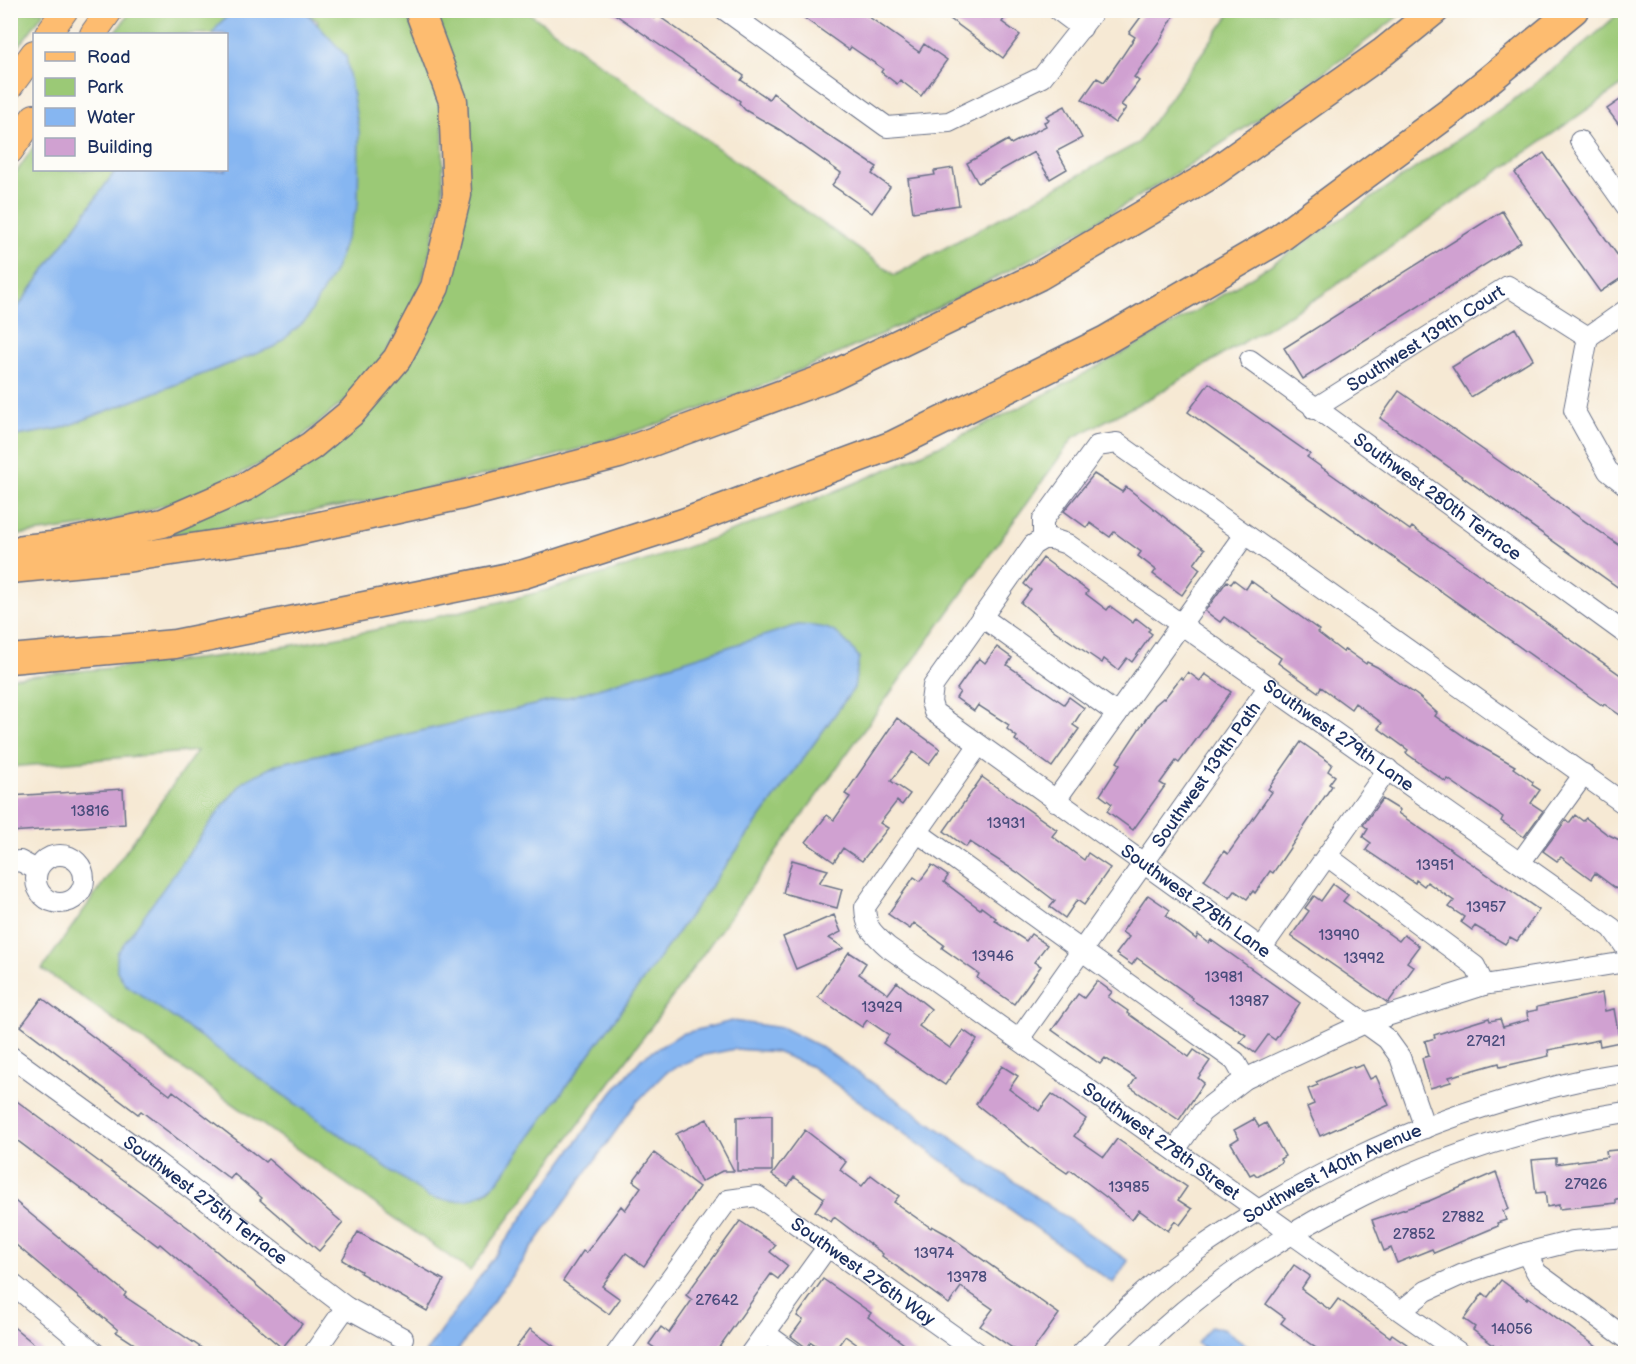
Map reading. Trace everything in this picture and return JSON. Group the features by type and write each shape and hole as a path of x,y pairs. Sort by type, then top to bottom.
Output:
{"highway":[{"path":"10,551 52,546 163,523 245,487 311,446 352,412 397,359 435,287 457,195 453,101 419,10"},
{"path":"10,569 126,558 283,534 462,495 620,454 829,377 1039,276 1207,177 1382,53 1435,10"},
{"path":"10,659 176,644 524,573 683,523 893,445 1106,340 1277,240 1450,112 1574,10"}],"main road":[{"path":"49,33 65,10"},
{"path":"94,33 110,10"},
{"path":"10,86 33,54"},
{"path":"10,151 33,118"}],"street":[{"path":"725,10 887,127 950,122 1042,77 1095,10"},
{"path":"1058,10 1082,28"},
{"path":"1580,141 1626,206"},
{"name":"Southwest 139th Court","path":"1314,409 1508,286 1588,338"},
{"path":"1626,310 1588,338 1574,410 1608,471 1626,485"},
{"name":"Southwest 280th Terrace","path":"1250,360 1314,409 1626,634"},
{"path":"1117,714 982,617 1033,545 1043,539 1042,520 1097,446 1106,443 1117,443 1244,536 1626,805"},
{"path":"1055,801 1244,536"},
{"name":"Southwest 279th Lane","path":"1043,539 1052,539 1067,544 1612,928 1626,948"},
{"name":"Southwest 278th Lane","path":"982,617 933,686 931,702 934,712 978,746 1387,1039 1400,1057 1425,1128"},
{"name":"Southwest 139th Path","path":"1019,1039 1269,686"},
{"path":"978,746 917,832 1235,1061 1245,1079"},
{"path":"1261,949 1388,770"},
{"path":"1520,863 1584,774"},
{"name":"Southwest 278th Street","path":"917,832 865,907 866,923 888,947 1461,1353"},
{"path":"1327,856 1475,966 1484,985"},
{"path":"10,862 20,861 37,870"},
{"path":"1175,1150 1202,1113 1245,1079 1365,1023 1484,985 1626,962"},
{"name":"Southwest 275th Terrace","path":"10,1056 156,1162 346,1307 402,1338"},
{"name":"Southwest 140th Avenue","path":"1082,1353 1188,1257 1259,1211 1357,1156 1496,1102 1559,1085 1626,1073"},
{"name":"Southwest 140th Avenue","path":"1136,1353 1199,1298 1292,1233 1380,1189 1488,1144 1575,1120 1626,1112"},
{"name":"Southwest 276th Way","path":"616,1353 715,1215 728,1200 743,1196 757,1196 979,1353"},
{"path":"1401,1311 1426,1291 1461,1275 1526,1253 1573,1241 1626,1237"},
{"path":"750,1353 828,1246"},
{"path":"1526,1253 1537,1273 1626,1338"},
{"path":"10,1282 96,1353"},
{"path":"313,1353 346,1307"},
{"path":"765,1333 794,1353"}],"green space":[{"path":"10,11 45,11 11,57"},
{"path":"131,11 235,11 213,33 115,33"},
{"path":"305,11 406,11 437,91 443,122 443,197 421,287 407,318 365,384 283,452 210,489 141,513 99,524 11,536 11,437 62,428 276,346 318,21"},
{"path":"428,11 526,11 895,275 1138,143 1232,11 1405,11 1307,84 1206,154 1102,218 995,278 885,333 772,381 657,424 492,473 348,505 154,537 352,428 461,214"},
{"path":"1621,11 1625,11 1625,83 1322,295 1152,397 1074,437 648,1031 470,1271 42,969 197,751 11,767 11,678 263,650 346,636 430,618 512,599 624,567 735,530 844,488 951,440 1056,388 1159,332 1259,272 1493,114 1591,38","holes":["854,688 498,1181 484,1194 224,804 244,781 278,764 573,696"]},
{"path":"33,147 33,171 115,171 11,317 11,180"}],"water":[{"path":"235,10 305,11 346,56 359,132 358,205 335,270 306,320 276,346 62,428 11,437 11,317 115,171 228,171 228,33 213,33"},
{"path":"798,625 833,631 859,657 854,688 498,1181 474,1198 449,1201 429,1197 125,984 117,971 117,953 224,804 244,781 278,764 573,696"},
{"path":"732,1021 783,1028 821,1047 1128,1261 1113,1283 810,1066 776,1052 735,1049 700,1056 666,1072 636,1103 456,1353 425,1353 612,1093 642,1058 681,1034"},
{"path":"1211,1326 1225,1330 1258,1353 1212,1353 1197,1343"}],"building":[{"path":"609,10 645,10 654,18 657,15 744,76 741,80 769,99 773,93 817,128 877,167 872,174 890,187 872,213 832,185 841,173 780,130 745,110 739,103 740,101"},
{"path":"793,10 859,10 919,52 924,44 947,60 921,96 900,80 897,84 881,72 883,69 851,47 849,50"},
{"path":"938,10 999,10 1006,16 1002,22 1020,35 1003,58"},
{"path":"1146,10 1177,10 1158,44 1134,77 1139,81 1121,105 1126,108 1115,123 1082,99 1097,78 1104,82 1135,37 1129,33"},
{"path":"1626,96 1626,134 1607,109"},
{"path":"1065,106 1082,138 1057,151 1067,169 1050,179 1034,152 978,183 967,163 1008,140 1011,144 1046,126 1044,122 1049,120 1046,116"},
{"path":"1544,153 1626,267 1626,275 1600,292 1515,173"},
{"path":"953,168 959,205 913,212 908,179 935,175 934,171"},
{"path":"1502,211 1521,242 1303,379 1284,348"},
{"path":"1515,328 1533,359 1471,397 1452,367"},
{"path":"1209,383 1310,454 1307,457 1410,530 1412,527 1626,679 1626,719 1604,704 1603,706 1188,412"},
{"path":"1399,391 1626,550 1626,593 1380,418"},
{"path":"1094,474 1122,492 1126,487 1205,549 1194,564 1200,569 1182,595 1153,574 1156,570 1138,556 1141,552 1114,532 1110,537 1090,523 1087,528 1064,511"},
{"path":"1043,558 1088,591 1086,594 1107,610 1110,606 1133,623 1136,618 1150,629 1148,631 1152,634 1132,662 1127,658 1118,670 1104,659 1102,663 1055,631 1021,603 1031,590 1024,584"},
{"path":"1234,580 1246,589 1251,581 1319,630 1317,632 1343,652 1345,649 1366,664 1367,662 1377,667 1418,696 1437,713 1435,716 1471,741 1515,766 1513,768 1540,790 1531,803 1543,811 1524,837 1501,821 1503,817 1448,779 1446,782 1406,753 1408,750 1378,728 1382,723 1355,703 1351,709 1321,687 1318,692 1278,663 1281,658 1224,617 1220,622 1205,611 1227,581 1231,584"},
{"path":"997,647 1012,658 1007,665 1064,704 1069,697 1084,708 1073,725 1079,729 1052,767 1015,740 1017,737 1007,729 1009,725 978,705 974,711 956,698 960,692 957,689 979,658 985,663"},
{"path":"1188,672 1200,681 1205,674 1231,692 1179,763 1176,761 1160,783 1165,786 1133,830 1107,811 1112,804 1100,795 1120,764 1117,762 1155,705 1164,699 1181,677 1183,679"},
{"path":"897,718 940,749 929,764 913,752 891,781 910,794 902,805 897,801 880,823 888,828 862,861 843,848 834,862 806,842 827,815 834,820 850,797 845,794"},
{"path":"1301,742 1332,764 1328,771 1335,776 1329,784 1332,786 1273,873 1270,871 1255,893 1253,891 1247,899 1235,891 1230,898 1204,880 1224,851 1228,854 1272,792 1268,789"},
{"path":"982,777 1057,830 1052,836 1084,860 1088,853 1110,868 1084,905 1077,900 1065,918 1050,907 1055,901 1017,872 970,842 966,847 944,831"},
{"path":"123,789 125,824 10,832 10,796"},
{"path":"1382,799 1400,810 1398,813 1539,910 1517,941 1510,937 1505,944 1475,926 1472,930 1461,922 1464,917 1449,907 1454,901 1427,882 1424,886 1416,880 1415,883 1366,850 1371,843 1363,837 1368,829 1363,825"},
{"path":"1575,815 1583,821 1586,818 1607,834 1626,843 1626,896 1595,873 1591,879 1561,857 1557,861 1543,851 1566,820 1569,823"},
{"path":"792,860 828,870 819,883 842,889 837,908 783,893"},
{"path":"932,865 948,876 944,882 996,918 994,920 1026,941 1031,934 1047,945 1034,962 1041,966 1014,1004 977,978 979,974 942,948 944,945 914,923 910,929 888,914 914,877 920,881"},
{"path":"1333,884 1348,895 1343,901 1399,941 1404,935 1419,946 1407,962 1414,967 1388,1003 1291,936 1309,911 1305,908 1314,896 1321,901"},
{"path":"1148,895 1170,910 1166,916 1196,939 1198,935 1209,943 1211,940 1300,1003 1275,1040 1268,1035 1255,1053 1240,1042 1246,1035 1192,1000 1193,998 1137,958 1132,965 1116,954 1129,937 1122,932"},
{"path":"834,915 841,932 829,938 844,948 796,969 783,937"},
{"path":"849,952 866,963 859,974 888,994 897,982 931,1009 919,1026 950,1048 963,1030 977,1040 945,1085 883,1043 889,1035 867,1020 862,1027 818,997"},
{"path":"1097,981 1112,992 1108,997 1128,1011 1127,1013 1189,1057 1194,1050 1210,1061 1198,1078 1204,1083 1179,1120 1130,1087 1136,1078 1105,1058 1100,1064 1052,1030 1078,994 1084,998"},
{"path":"1602,993 1605,1011 1614,1009 1620,1042 1600,1046 1599,1040 1548,1050 1549,1056 1500,1067 1499,1063 1449,1077 1451,1082 1430,1088 1422,1058 1429,1056 1425,1041 1435,1038 1434,1035 1489,1018 1490,1021 1500,1019 1503,1027 1528,1020 1527,1012 1537,1010 1537,1007"},
{"path":"42,998 170,1095 173,1091 265,1162 268,1159 343,1223 319,1251 260,1200 262,1198 234,1174 230,1179 141,1111 138,1114 21,1026"},
{"path":"1363,1065 1370,1079 1376,1076 1389,1105 1320,1136 1307,1107 1314,1104 1308,1089 1318,1085 1316,1082 1353,1066 1354,1068"},
{"path":"1002,1066 1018,1076 1009,1089 1039,1111 1052,1094 1086,1119 1074,1136 1104,1157 1117,1139 1187,1187 1178,1200 1192,1209 1180,1225 1175,1221 1168,1231 1139,1210 1132,1220 1070,1170 1067,1173 1039,1154 976,1104"},
{"path":"10,1096 194,1232 302,1324 282,1348 160,1244 158,1246 10,1135"},
{"path":"772,1115 772,1171 737,1171 737,1117"},
{"path":"707,1119 734,1171 722,1171 701,1182 676,1134"},
{"path":"1254,1119 1259,1127 1266,1123 1285,1156 1280,1159 1282,1162 1257,1176 1254,1173 1250,1175 1231,1143 1239,1138 1234,1130"},
{"path":"805,1130 846,1162 840,1170 862,1186 871,1175 899,1196 894,1202 931,1228 932,1226 948,1235 1059,1314 1031,1353 1020,1353 980,1326 993,1309 961,1287 949,1304 882,1256 883,1254 834,1217 831,1222 815,1211 824,1198 794,1177 788,1186 772,1175"},
{"path":"1626,1149 1626,1198 1616,1199 1616,1203 1559,1209 1559,1205 1547,1207 1545,1192 1536,1193 1532,1160 1556,1158 1556,1164 1607,1157 1606,1151"},
{"path":"654,1153 699,1187 644,1266 626,1253 602,1286 620,1299 609,1314 563,1281 583,1251 586,1253 621,1206 625,1210 641,1187 633,1181"},
{"path":"1496,1172 1509,1209 1503,1211 1506,1220 1497,1223 1498,1226 1434,1253 1432,1249 1397,1263 1391,1248 1384,1251 1372,1220 1429,1201"},
{"path":"10,1197 126,1293 124,1296 209,1353 148,1353 116,1332 118,1330 10,1240"},
{"path":"740,1221 776,1245 770,1252 788,1266 778,1279 771,1274 715,1353 662,1353 649,1344 661,1327 669,1333 692,1300 686,1295"},
{"path":"358,1232 444,1280 427,1311 360,1273 361,1271 342,1260"},
{"path":"1294,1265 1310,1276 1301,1289 1330,1310 1338,1299 1390,1337 1392,1334 1408,1345 1402,1353 1323,1353 1281,1323 1285,1318 1266,1304"},
{"path":"823,1279 871,1313 868,1317 916,1353 869,1353 845,1336 833,1353 828,1353 811,1342 807,1348 791,1336 803,1320 797,1316"},
{"path":"1501,1280 1605,1353 1511,1353 1501,1346 1499,1349 1473,1330 1475,1327 1464,1319 1483,1293 1488,1297"},
{"path":"10,1324 45,1353 10,1353"},
{"path":"530,1329 563,1353 512,1353"}]}
